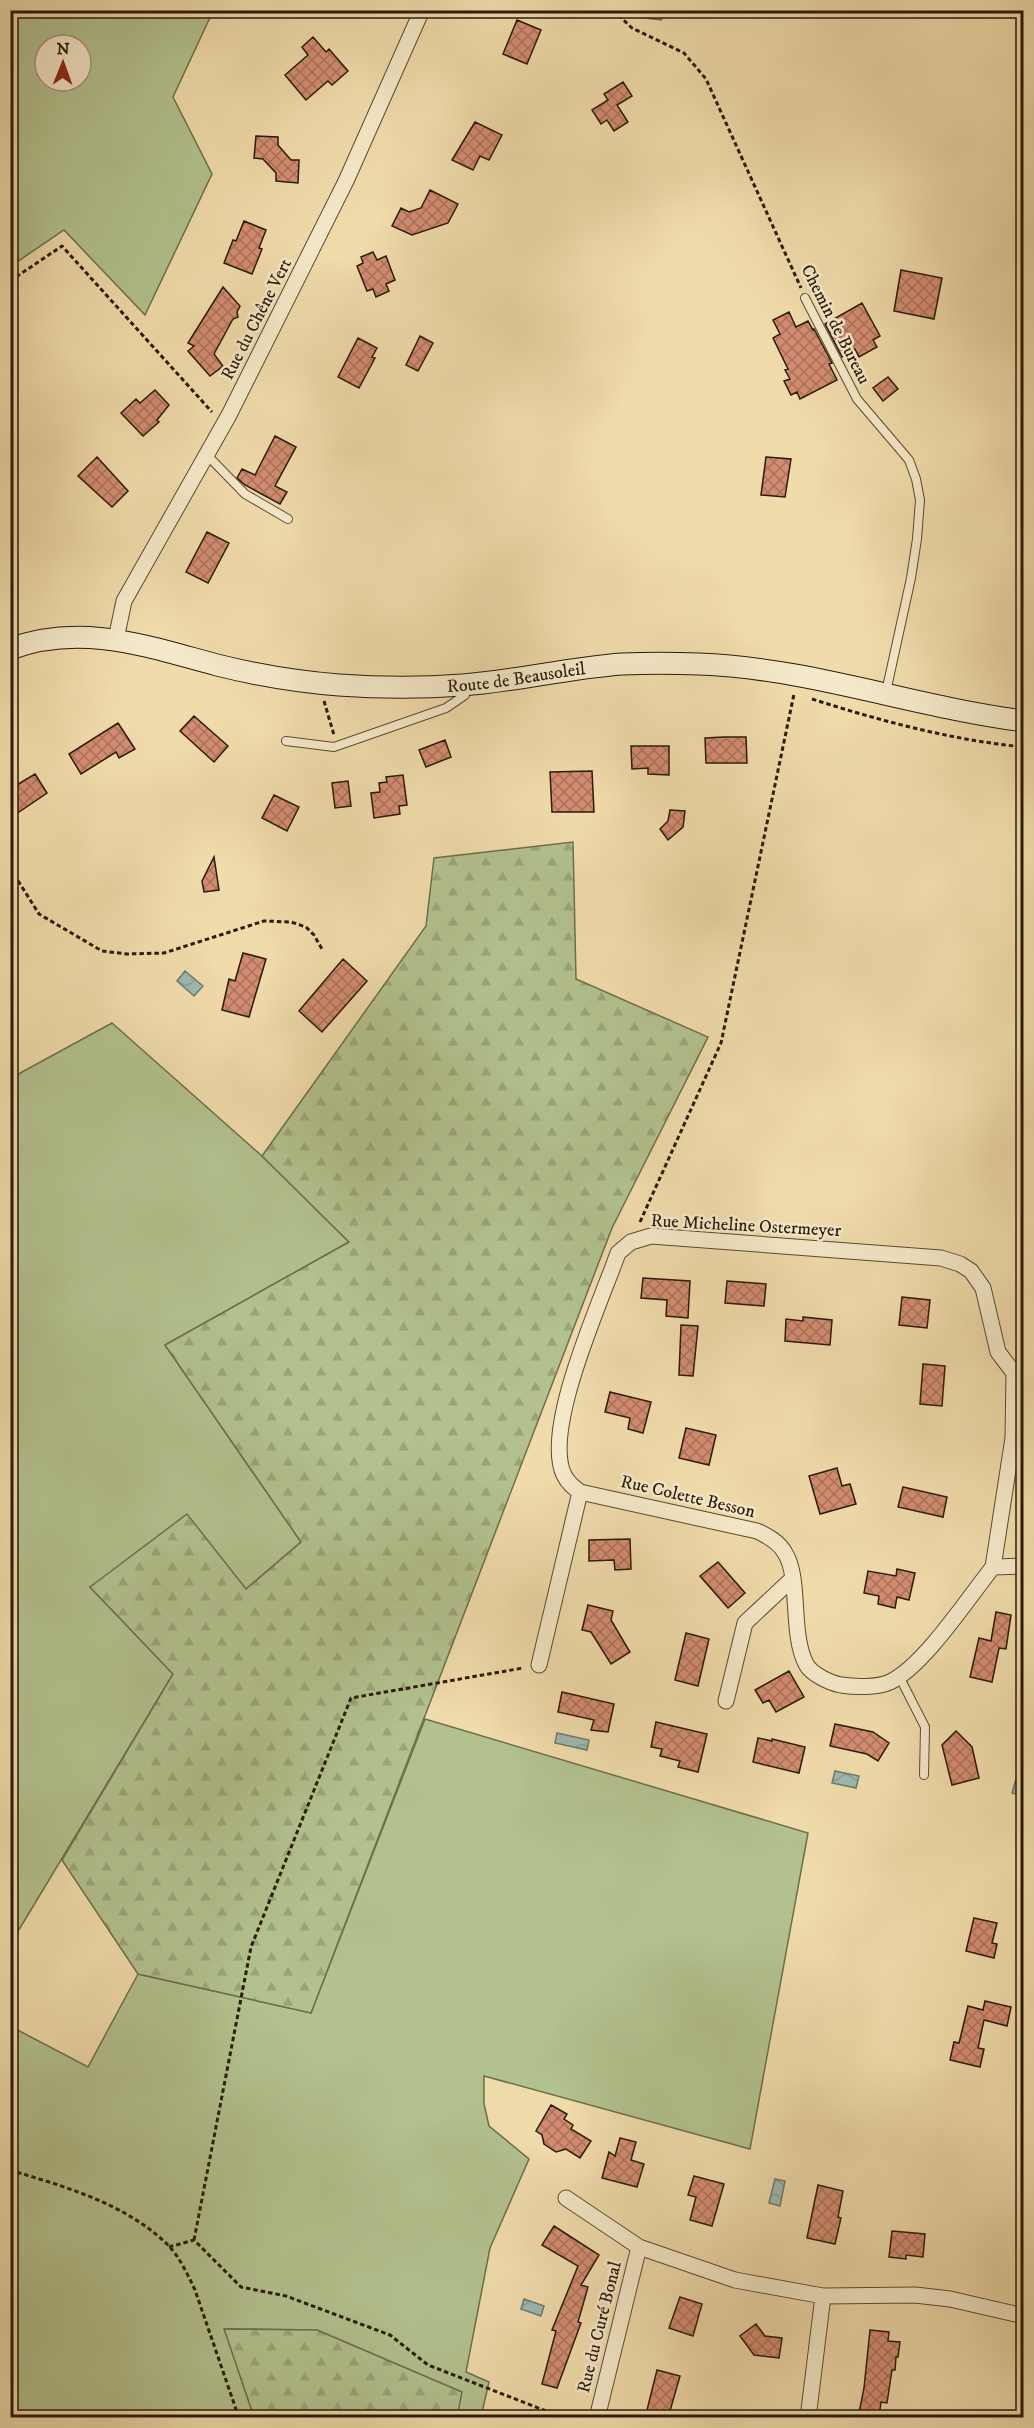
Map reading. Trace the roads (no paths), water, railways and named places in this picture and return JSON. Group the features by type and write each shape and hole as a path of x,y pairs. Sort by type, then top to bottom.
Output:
{"main road":[{"name":"Route de Beausoleil","path":"10,649 73,638 116,639 248,672 304,681 389,687 464,685 621,664 738,666 798,674 964,711 1023,721"}],"street":[{"name":"Rue du Chêne Vert","path":"116,639 124,601 223,425 346,181 422,10"},
{"name":"Rue Micheline Ostermeyer","path":"580,1492 569,1484 563,1474 560,1458 560,1427 566,1398 618,1253 631,1242 651,1236 941,1258 960,1264 971,1271 983,1288 998,1352 1019,1373"},
{"path":"1019,1373 1013,1438 993,1567 1023,1566"},
{"path":"539,1665 580,1492"},
{"name":"Rue Colette Besson","path":"580,1492 757,1531 773,1539 786,1553 792,1580 796,1624 807,1665 820,1676 836,1684 852,1687 889,1683 916,1664 993,1567"},
{"path":"726,1701 745,1623 792,1580"},
{"path":"566,2198 639,2247 735,2280 823,2296 915,2295 950,2298 1023,2316"},
{"name":"Rue du Curé Bonal","path":"597,2418 639,2247"},
{"path":"808,2418 823,2296"}],"lane":[{"name":"Chemin de Bureau","path":"805,298 857,399 909,460 916,479 920,500 917,539 911,578 885,693"},
{"path":"207,455 246,494 288,519"},
{"path":"286,741 334,747 446,708 465,695 464,685"},
{"path":"899,1676 925,1727 924,1774"}],"water":[{"path":"185,971 203,986 194,996 177,981"},
{"path":"557,1733 589,1740 587,1750 555,1743"},
{"path":"835,1771 859,1776 856,1788 832,1783"},
{"path":"1018,1772 1023,1773 1023,1796 1012,1793"},
{"path":"775,2179 785,2181 780,2206 769,2203"},
{"path":"524,2299 544,2306 541,2316 521,2309"}]}
